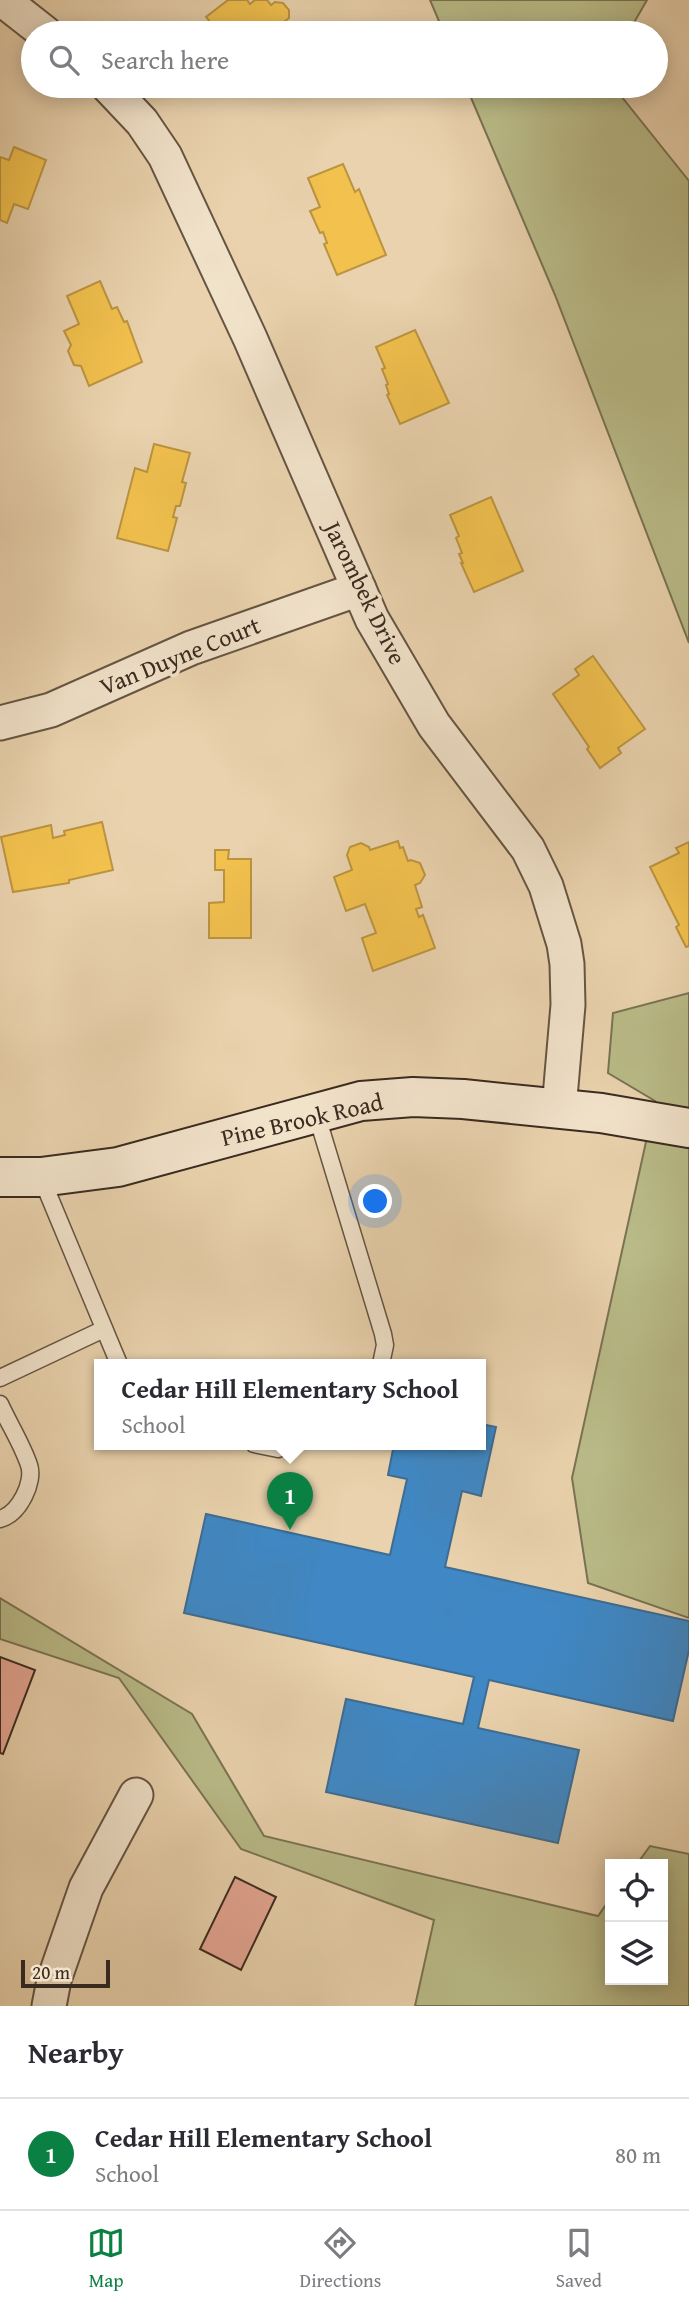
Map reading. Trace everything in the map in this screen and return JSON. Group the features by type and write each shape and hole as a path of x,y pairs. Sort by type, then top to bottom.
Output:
{"street":[{"path":"3,0 29,21"},
{"name":"Jarombek Drive","path":"119,98 142,122 165,156 250,338 372,619 434,725 528,849 546,886 568,964 568,1005 559,1109"},
{"name":"Van Duyne Court","path":"0,723 51,710 191,648 359,589"},
{"name":"Pine Brook Road","path":"0,1177 41,1177 118,1167 361,1101 413,1097 463,1098 629,1117 689,1128"},
{"path":"49,2006 54,1980 86,1888 136,1795"}],"lane":[{"path":"316,1113 383,1335 385,1345 382,1359"},
{"path":"41,1177 116,1359"},
{"path":"0,1378 104,1329"},
{"path":"0,1404 31,1468 24,1498 17,1510 0,1519"}],"green space":[{"path":"430,0 647,0 635,21 439,21"},
{"path":"471,98 623,98 689,181 689,643 555,295"},
{"path":"689,993 689,1618 588,1583 572,1478 655,1101 608,1073 613,1013"},
{"path":"0,1598 192,1714 264,1836 598,1916 605,1906 605,1985 668,1985 668,1859 641,1859 650,1846 689,1854 689,2006 415,2006 434,1920 241,1849 119,1678 0,1639"}],"building: Homes":[{"path":"228,0 247,0 250,4 255,0 267,0 271,5 275,2 283,3 289,10 289,18 285,21 209,21 206,17"},
{"path":"14,147 46,160 28,209 14,204 7,223 0,220 0,157 9,160"},
{"path":"343,164 355,192 359,189 386,255 337,275 324,244 327,243 323,232 320,233 310,211 320,207 308,178"},
{"path":"100,281 112,309 117,307 124,322 127,321 142,362 89,386 81,366 74,365 68,351 71,345 64,331 79,324 67,296"},
{"path":"415,330 449,403 400,424 387,395 388,384 382,369 385,368 376,347"},
{"path":"154,444 190,453 182,482 186,483 180,506 176,506 173,517 177,518 168,551 117,538 135,468 147,472"},
{"path":"491,497 523,571 474,592 461,563 459,554 462,553 456,538 459,536 450,515"},
{"path":"593,656 645,729 618,748 621,753 600,768 553,694 579,675 575,669"},
{"path":"102,822 113,870 69,880 69,883 13,892 1,837 51,825 53,838 65,835 64,831"},
{"path":"398,841 408,861 420,863 425,875 420,883 415,885 422,907 416,909 419,917 423,915 435,948 373,971 362,938 376,933 365,904 346,911 334,877 352,870 347,855 350,847 361,843 370,850"},
{"path":"689,842 689,946 686,947 676,927 679,925 650,867 679,853 676,848"},
{"path":"215,850 229,850 228,859 251,859 251,938 209,938 209,903 224,902 224,870 215,870"}],"building: Schools":[{"path":"486,1425 496,1427 481,1496 462,1491 445,1567 689,1621 689,1650 673,1721 489,1680 478,1728 579,1750 558,1843 326,1792 346,1699 463,1724 474,1677 184,1613 206,1514 390,1555 407,1479 388,1475 393,1450 486,1450"}],"building: Other":[{"path":"0,1657 35,1670 3,1754 0,1753"},
{"path":"235,1877 276,1897 241,1970 200,1949"}],"place":[{"name":"Cedar Hill Elementary School","path":"290,1530"}]}
